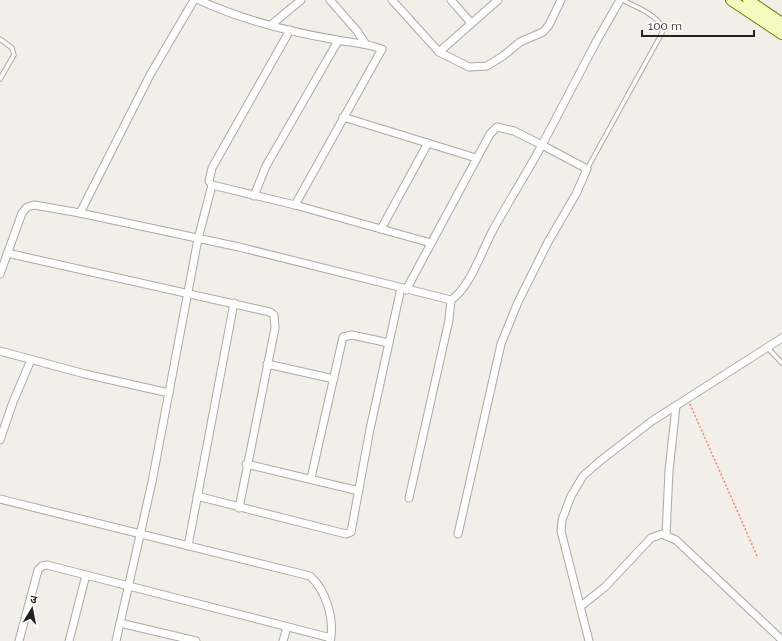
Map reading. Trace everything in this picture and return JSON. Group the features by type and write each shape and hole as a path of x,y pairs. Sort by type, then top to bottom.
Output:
{"main road":[{"path":"731,0 782,34"},
{"path":"748,0 782,23"}],"street":[{"path":"80,213 150,75 194,0"},
{"path":"199,0 225,12 271,25 338,40 365,43 382,49 295,205"},
{"path":"271,25 301,0"},
{"path":"330,0 357,30 365,43"},
{"path":"392,0 439,52 469,67 487,66 503,56 520,42 542,32 549,25 561,0"},
{"path":"451,0 471,24"},
{"path":"439,52 498,0"},
{"path":"0,274 22,212 27,207 34,205 80,213 198,239 450,300 456,296 466,284 493,230 542,145 596,42 622,0"},
{"path":"290,30 212,168 208,181 212,185 295,205 431,243"},
{"path":"254,196 266,166 338,40"},
{"path":"343,117 476,158"},
{"path":"197,496 239,508 349,534 353,527 370,429 389,343 403,289 431,243 476,158 497,127 514,132 542,145 587,169 576,194 548,242 518,302 501,344 458,534"},
{"path":"381,229 428,143"},
{"path":"116,641 141,535 198,239 212,185"},
{"path":"7,253 188,292 270,312 274,315 275,328 246,464 239,508"},
{"path":"409,498 449,320 450,300"},
{"path":"188,546 234,303"},
{"path":"311,478 343,338 352,335 389,343"},
{"path":"589,641 561,531 562,520 571,496 583,476 652,421 782,338"},
{"path":"0,351 31,360 169,393"},
{"path":"0,440 13,402 31,360"},
{"path":"267,364 334,379"},
{"path":"666,535 669,471 676,406"},
{"path":"246,464 311,478 359,491"},
{"path":"0,499 310,576 319,584 324,595 330,617 330,639 47,565 42,566 38,570 20,641"},
{"path":"581,606 605,587 651,538 657,534 666,535 676,540 781,639"},
{"path":"70,641 86,575 129,587"},
{"path":"120,623 196,641"},
{"path":"283,641 287,627"}],"lane":[{"path":"587,169 662,33 661,24 656,19 622,0"},
{"path":"0,39 12,48 14,55 0,79"},
{"path":"767,347 782,363"}],"path":[{"path":"688,399 758,558"}]}
